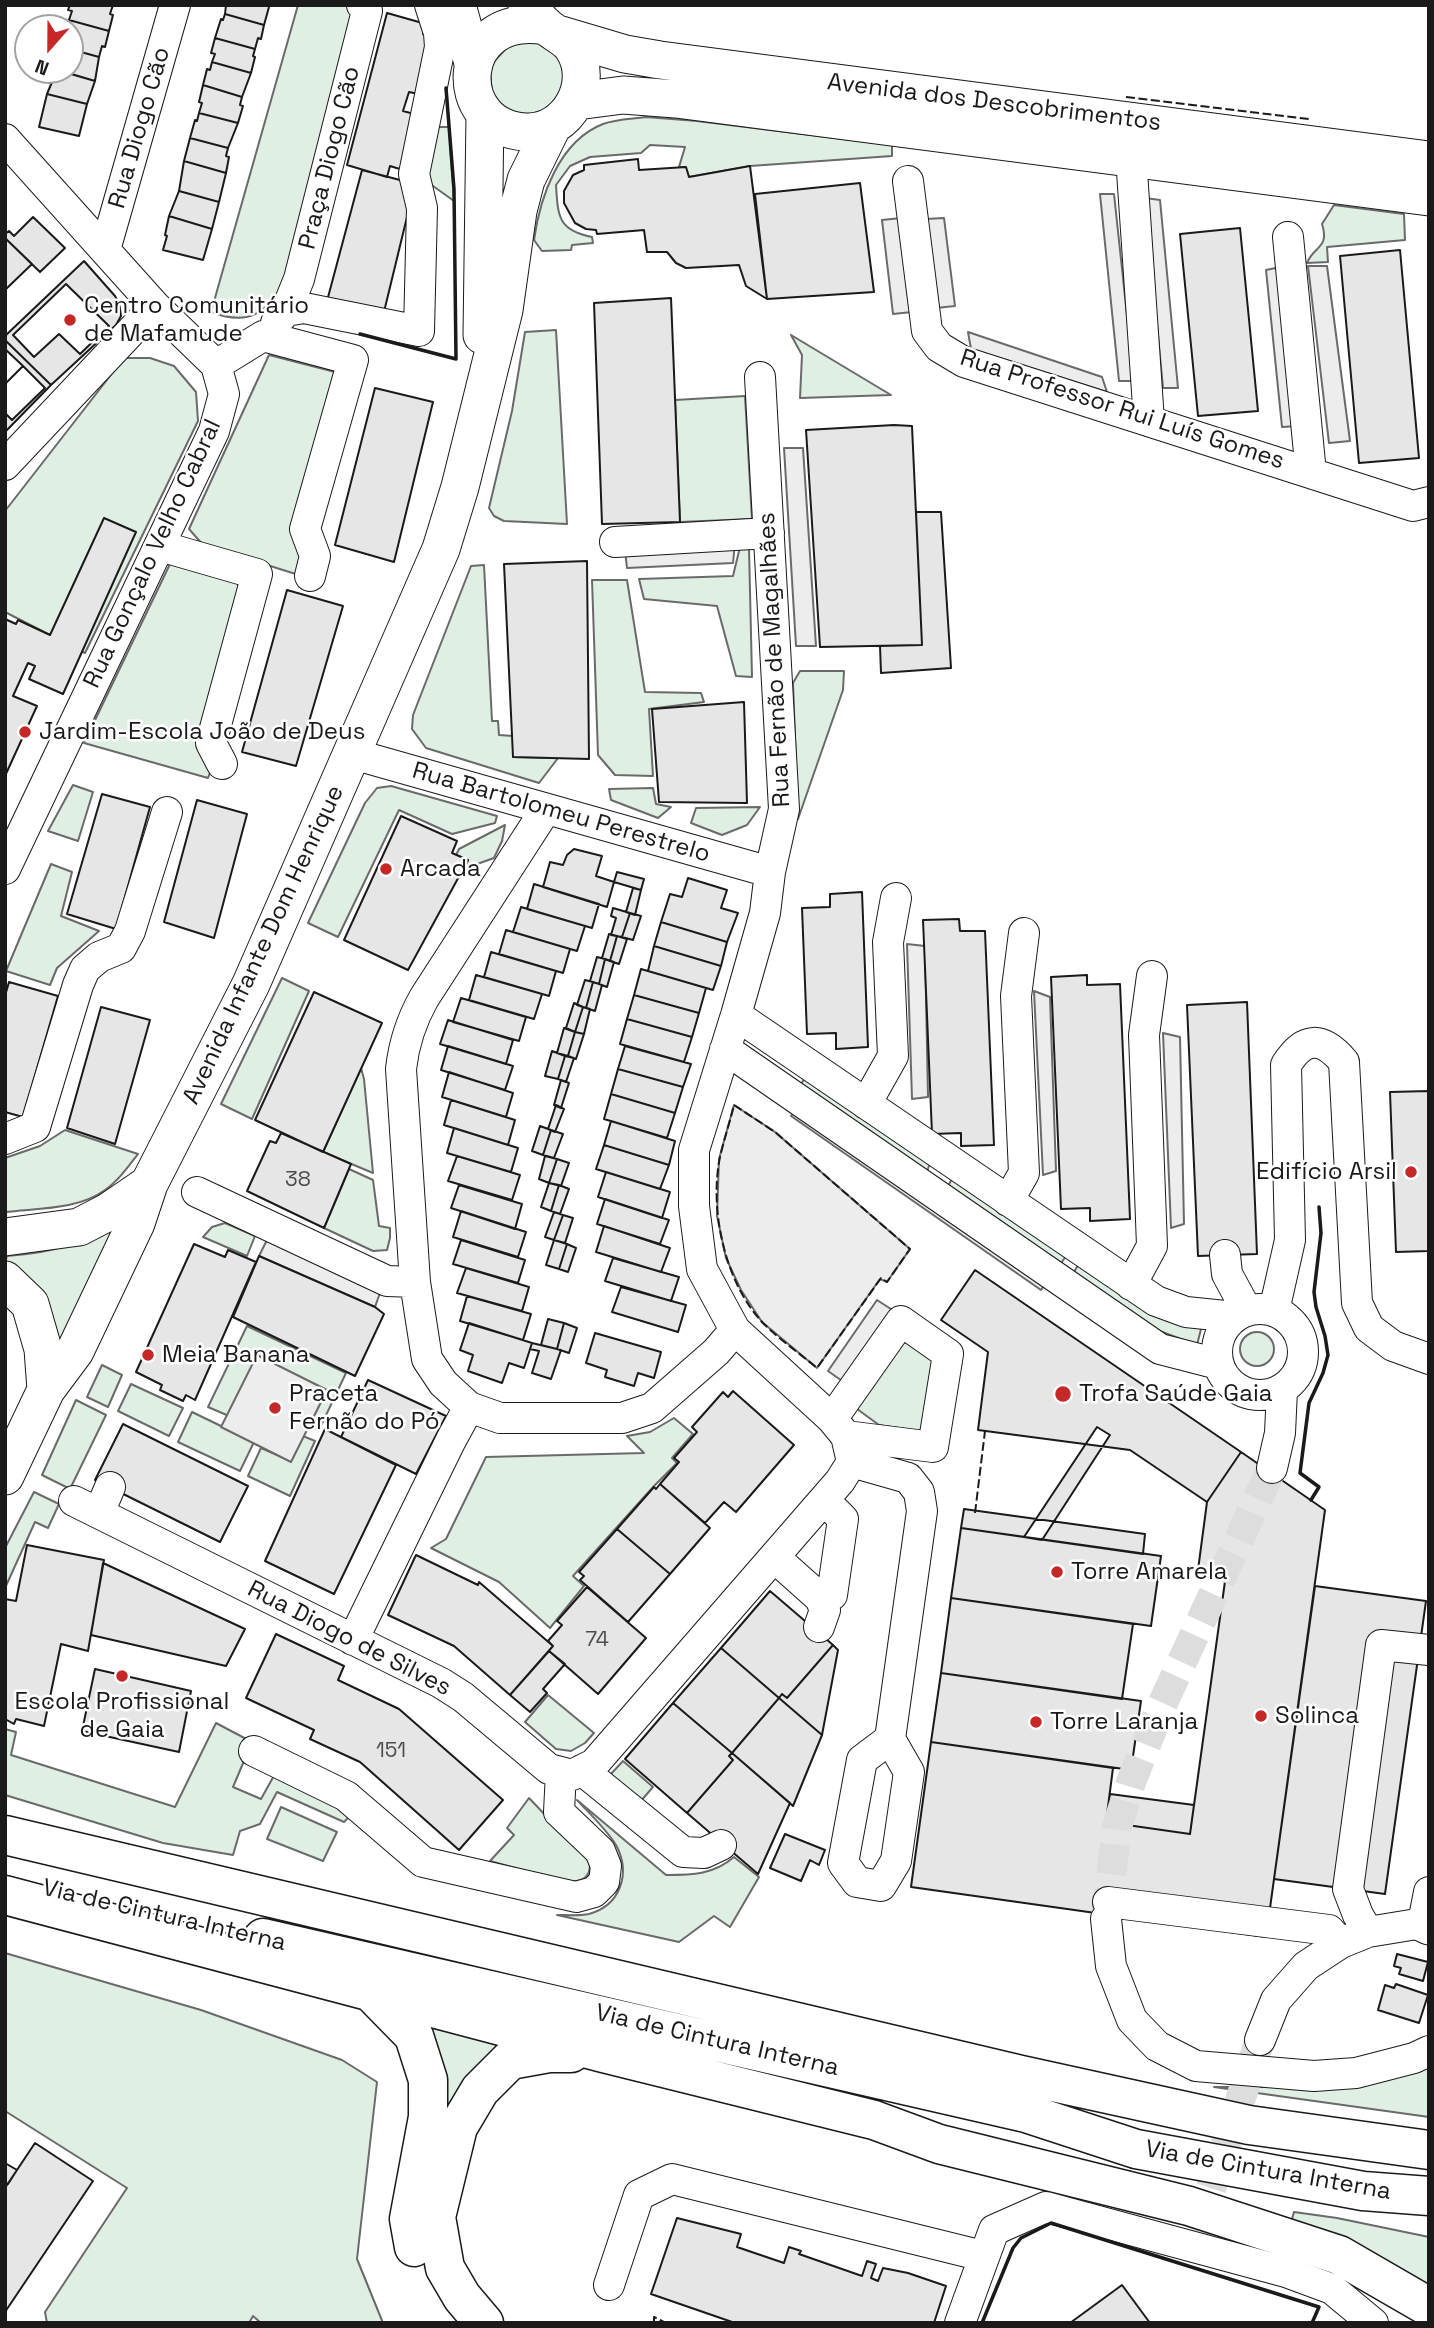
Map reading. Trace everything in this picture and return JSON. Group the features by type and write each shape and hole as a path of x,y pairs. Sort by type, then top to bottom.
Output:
{"highway":[{"name":"Via de Cintura Interna","path":"5,1835 1061,2084 1250,2125 1429,2150"},
{"name":"Via de Cintura Interna","path":"5,1880 1013,2109 1136,2149 1363,2191 1429,2196"},
{"path":"5,1895 603,2053 874,2120 939,2144 1189,2206 1339,2255 1429,2307"},
{"path":"370,1992 386,2005 414,2036 428,2080 428,2117 409,2218 419,2274 444,2317 451,2323"},
{"path":"484,2323 462,2297 445,2268 436,2217 458,2127 480,2090 510,2060 549,2053 603,2053"},
{"path":"874,2120 942,2128 1066,2149 1136,2149"}],"main road":[{"name":"Avenida Infante Dom Henrique","path":"457,5 474,63 471,81 475,99 485,114 483,396"},
{"name":"Avenida Infante Dom Henrique","path":"5,1476 46,1390 75,1351 136,1223 149,1184 251,984 441,548 460,487 504,310 518,211 526,180 581,84 581,65 573,49 545,22"},
{"path":"474,63 481,47 493,34 510,26 545,22"},
{"name":"Avenida dos Descobrimentos","path":"545,22 625,54 660,60 1429,160"},
{"name":"Avenida dos Descobrimentos","path":"564,114 623,95 676,99 1429,197"},
{"path":"485,114 502,127 517,132 535,132 564,114"},
{"path":"5,1237 79,1227 108,1212 149,1184"},
{"path":"5,1280 30,1304 43,1349 46,1390"}],"street":[{"name":"Rua Diogo Cão","path":"105,250 175,5"},
{"name":"Praça Diogo Cão","path":"216,365 263,336 286,311 299,279 367,12 362,5"},
{"path":"286,311 304,308 419,331 422,208 414,174 440,47 439,33 430,5"},
{"path":"5,139 155,306 216,365"},
{"path":"1131,157 1149,421"},
{"name":"Rua Professor Rui Luís Gomes","path":"908,181 926,331 939,346 964,362 1413,506 1429,502"},
{"path":"1288,237 1311,473"},
{"path":"5,466 155,306"},
{"path":"263,336 353,360 305,529 315,556 310,576"},
{"name":"Rua Gonçalo Velho Cabral","path":"5,869 214,431 224,394 216,365"},
{"name":"Rua Fernão de Magalhães","path":"760,377 784,809 770,872 765,913 694,1150 694,1206 702,1269 735,1330 843,1439"},
{"path":"615,542 769,533"},
{"path":"160,546 257,574 211,743 222,764"},
{"name":"Rua Bartolomeu Perestrelo","path":"353,754 770,872"},
{"path":"546,809 424,998 403,1045 401,1069 415,1282 427,1359 443,1383 469,1407 499,1418 622,1418 652,1408 716,1352 735,1330"},
{"path":"5,1139 35,1127 78,985 85,969 99,957 121,948 130,931 167,811"},
{"path":"866,1104 893,1056 888,942 896,898"},
{"path":"1008,1201 1024,1173 1016,996 1024,933"},
{"path":"1130,1285 1152,1246 1144,1035 1152,976"},
{"path":"736,1014 1156,1301 1186,1312 1252,1313 1286,1318 1296,1328 1302,1348 1300,1368 1293,1381 1282,1390 1255,1395 1232,1385 1218,1364 1219,1338 1225,1326 1252,1313 1290,1240 1286,1065 1296,1049 1312,1043 1332,1047 1344,1062 1357,1303 1369,1328 1393,1346 1429,1359"},
{"path":"725,1049 1160,1349 1218,1364"},
{"path":"933,1192 939,1172 952,1163"},
{"path":"197,1192 387,1281 415,1282"},
{"path":"1225,1255 1227,1274 1252,1313"},
{"path":"1272,1468 1280,1433 1282,1390"},
{"path":"353,1640 469,1407"},
{"path":"254,1751 346,1796 423,1862 576,1897 594,1892 604,1882 606,1867 600,1851 559,1812 572,1771 594,1764 824,1500 843,1439 908,1478 919,1492 922,1511 890,1739"},
{"name":"Rua Diogo de Silves","path":"94,1500 353,1640 441,1683 463,1697 549,1769 572,1771 683,1852 704,1853 721,1845"},
{"path":"824,1500 843,1518 832,1595"},
{"path":"774,1557 820,1598 825,1610 819,1627"},
{"path":"1355,1937 1358,1915 1348,1889 1381,1645 1429,1650"},
{"path":"1355,1937 1329,1930 1107,1910 1111,1966 1132,2020 1157,2046 1196,2066 1314,2076 1356,2073 1414,2059 1429,2051"},
{"path":"1260,2040 1276,2000 1306,1966 1355,1937 1427,1914"},
{"path":"609,2284 639,2195 672,2179 983,2256"},
{"path":"960,2323 994,2230 1046,2207 1195,2239 1332,2290 1373,2323"}],"green space":[{"path":"298,5 354,5 290,280 265,308 257,313 238,318 225,316 211,312"},
{"path":"512,42 544,42 566,65 558,106 518,118 492,98 490,66"},
{"path":"646,117 892,145 892,156 750,166 689,177 685,167 679,167 685,147 650,145 641,153 590,157 570,166 556,185 562,220 572,230 592,237 593,243 572,245 571,250 542,251 534,240 537,223 547,189 563,157 574,143 603,124"},
{"path":"436,127 449,127 454,201 426,181"},
{"path":"1334,205 1404,214 1405,240 1327,247 1328,262 1307,263 1322,243 1322,224"},
{"path":"556,330 567,524 504,521 494,516 489,508 512,411 525,332"},
{"path":"791,335 891,395 800,398 802,355"},
{"path":"269,355 339,373 309,557 299,575 203,545 189,529"},
{"path":"124,358 150,358 174,366 196,392 198,421 85,653 5,612 5,511"},
{"path":"745,396 752,519 680,522 675,400"},
{"path":"740,547 749,548 752,677 736,676 717,606 644,599 639,579 733,576"},
{"path":"170,564 237,582 242,594 213,765 208,778 84,743"},
{"path":"484,565 492,721 498,721 499,735 513,736 513,757 558,758 539,783 426,748 412,729 413,715 471,566"},
{"path":"592,580 627,580 645,692 701,693 704,702 649,709 653,776 615,775 598,755"},
{"path":"800,671 844,671 843,690 798,819 793,683"},
{"path":"73,785 93,792 78,841 48,831"},
{"path":"391,786 497,816 495,823 452,834 399,810 338,937 308,923 365,803 377,788"},
{"path":"653,788 656,804 671,807 658,818 611,800 609,789"},
{"path":"760,807 747,825 722,835 691,823 696,808"},
{"path":"505,825 502,841 494,858 466,868 468,860 456,855 459,849"},
{"path":"51,864 72,872 61,916 99,931 57,968 50,985 6,971"},
{"path":"282,978 309,991 252,1119 221,1104"},
{"path":"361,1068 364,1079 373,1173 323,1152"},
{"path":"808,1073 937,1161 929,1166 925,1177 799,1087"},
{"path":"65,1130 138,1154 123,1174 94,1197 70,1205 5,1212 5,1158 40,1146"},
{"path":"349,1169 373,1180 379,1226 390,1228 387,1250 373,1251 324,1228"},
{"path":"953,1177 1069,1252 1059,1266 948,1186"},
{"path":"124,1217 61,1351 55,1324 44,1299 28,1277 5,1262 7,1256 69,1245 96,1234"},
{"path":"225,1223 255,1236 247,1256 203,1237 212,1227"},
{"path":"1081,1260 1202,1325 1197,1345 1141,1324 1071,1277"},
{"path":"247,1326 346,1373 319,1430 309,1425 327,1390 229,1416 208,1407"},
{"path":"1257,1332 1269,1337 1274,1349 1269,1361 1257,1366 1245,1361 1240,1349 1245,1337"},
{"path":"909,1342 935,1361 922,1430 917,1431 879,1425 853,1406 901,1343"},
{"path":"102,1365 122,1375 108,1407 87,1397"},
{"path":"131,1384 183,1408 169,1436 118,1411"},
{"path":"76,1400 106,1415 70,1489 42,1475"},
{"path":"192,1412 254,1442 240,1471 178,1442"},
{"path":"674,1418 693,1434 672,1458 677,1463 573,1576 584,1586 550,1628 499,1582 431,1548 446,1539 486,1457 644,1453 627,1436 650,1432"},
{"path":"303,1436 315,1441 290,1496 248,1476 261,1448 291,1461"},
{"path":"34,1492 59,1504 48,1528 35,1522 5,1588 5,1548"},
{"path":"548,1695 594,1733 585,1743 571,1751 556,1749 525,1722"},
{"path":"216,1723 252,1742 233,1787 261,1799 276,1772 352,1814 344,1822 277,1792 260,1824 240,1831 233,1855 163,1843 5,1795 5,1729 16,1732 11,1755 175,1807"},
{"path":"623,1761 653,1787 640,1802 610,1775"},
{"path":"529,1798 590,1862 587,1876 566,1882 490,1861 514,1835 507,1828"},
{"path":"577,1800 666,1875 710,1871 734,1857 759,1877 730,1927 714,1916 679,1942 557,1915 585,1915 600,1910 616,1896 622,1877 623,1866 616,1845"},
{"path":"281,1807 337,1832 323,1861 267,1839"},
{"path":"5,1953 201,2010 342,2060 377,2082 357,2259 383,2323 261,2323 253,2316 249,2323 47,2323 45,2312 127,2188 5,2111"},
{"path":"419,2021 516,2047 440,2121"},
{"path":"1429,2063 1429,2117 1214,2087 1345,2087"},
{"path":"1294,2212 1429,2237 1429,2292 1290,2226"}],"shaded area":[{"path":"1100,194 1114,194 1134,381 1119,381"},
{"path":"1145,198 1160,200 1178,388 1163,388"},
{"path":"901,218 912,312 893,314 882,220"},
{"path":"944,218 955,306 936,308 926,219"},
{"path":"1285,266 1298,426 1282,427 1266,270"},
{"path":"1308,266 1327,266 1350,441 1329,443"},
{"path":"968,332 1102,377 1107,392 971,349"},
{"path":"784,448 803,448 816,646 796,646"},
{"path":"735,543 733,563 627,568 625,550"},
{"path":"907,944 925,946 928,1097 912,1099"},
{"path":"1034,991 1050,997 1056,1171 1043,1175"},
{"path":"1163,1033 1180,1037 1184,1224 1171,1228"},
{"path":"734,1105 775,1132 910,1249 887,1282 880,1279 817,1368 762,1322 741,1290 726,1258 717,1216 719,1159"},
{"path":"797,1108 1047,1281 1041,1290 791,1116"},
{"path":"268,1238 381,1290 375,1307 259,1256"},
{"path":"877,1300 894,1311 845,1383 828,1371"},
{"name":"Praceta Fernão do Pó","path":"257,1355 327,1390 291,1462 221,1427"}],"building":[{"path":"70,5 113,5 109,31 84,24 84,14 71,14 72,11 68,10"},
{"path":"226,5 269,7 264,25 225,14"},
{"path":"387,13 426,24 423,34 437,38 423,95 409,92 403,111 418,115 403,170 390,166 387,177 347,165"},
{"path":"225,14 264,25 261,39 258,38 255,49 215,38"},
{"path":"84,24 109,31 99,57 84,53"},
{"path":"215,38 255,49 251,73 212,62 215,54 211,53"},
{"path":"84,53 99,57 95,81 84,78"},
{"path":"212,62 251,73 242,97 203,85 207,69 210,70"},
{"path":"84,78 95,81 87,104 47,94 51,84 84,84"},
{"path":"203,85 242,97 240,105 243,106 238,123 199,113"},
{"path":"47,94 87,104 79,136 39,127"},
{"path":"199,113 238,123 228,148 190,138"},
{"path":"190,138 228,148 226,173 184,161"},
{"path":"638,159 639,170 686,167 689,177 750,166 767,299 746,286 739,265 686,268 676,263 667,252 647,252 644,230 597,234 596,230 586,229 575,223 564,203 564,191 573,175 584,170 584,165"},
{"path":"184,161 226,173 219,202 179,191"},
{"path":"362,170 415,184 383,316 327,301"},
{"path":"860,183 874,292 767,299 755,194"},
{"path":"179,191 219,202 212,229 169,216"},
{"path":"169,216 212,229 203,260 163,250"},
{"path":"33,217 65,248 40,272 5,238 9,231 14,236"},
{"path":"1240,228 1258,411 1198,416 1180,234"},
{"path":"5,238 32,264 5,290"},
{"path":"1400,250 1419,458 1359,463 1340,256"},
{"name":"Centro Comunitário de Mafamude","path":"84,261 115,296 121,316 116,325 51,385 5,340 5,336"},
{"path":"66,284 109,326 80,354 59,334 34,357 13,335"},
{"path":"671,298 680,522 602,524 594,303"},
{"path":"5,340 51,385 5,432"},
{"path":"5,349 23,366 5,384"},
{"path":"23,366 45,388 12,420 5,413 5,384"},
{"path":"375,388 433,402 394,562 335,545"},
{"path":"912,426 922,645 820,647 806,430"},
{"path":"916,512 941,512 951,668 881,673 880,646 922,645"},
{"path":"104,518 136,532 63,694 29,679 35,666 28,663 13,696 37,706 5,776 5,619 16,624 18,620 50,635"},
{"path":"587,561 589,759 513,757 504,564"},
{"path":"287,590 343,606 296,766 242,752"},
{"path":"744,702 747,803 659,802 652,709"},
{"path":"102,794 150,807 116,929 67,914"},
{"path":"197,800 247,814 214,938 164,922"},
{"path":"401,816 457,841 452,853 468,860 408,970 344,940"},
{"path":"574,849 602,856 596,876 614,882 607,907 543,887 550,862 563,865 567,855"},
{"path":"617,872 644,879 641,890 614,882"},
{"path":"688,878 727,890 721,908 738,913 727,942 661,922 670,894 682,897"},
{"path":"534,884 599,904 592,928 527,909"},
{"path":"633,888 641,890 635,915 626,912"},
{"path":"862,892 868,1047 836,1049 836,1033 807,1034 802,908 830,907 830,894"},
{"path":"521,907 585,926 577,951 513,932"},
{"path":"613,908 630,913 622,937 611,935 616,918 611,916"},
{"path":"630,913 641,916 633,940 622,937"},
{"path":"959,919 960,931 985,931 994,1145 961,1146 961,1133 932,1134 923,920"},
{"path":"661,922 727,942 721,966 654,946"},
{"path":"506,930 570,949 563,973 499,954"},
{"path":"609,934 617,936 610,961 602,958"},
{"path":"617,936 627,939 619,964 610,961"},
{"path":"654,946 721,966 713,990 648,971"},
{"path":"491,952 556,971 549,996 484,977"},
{"path":"597,957 605,959 599,984 590,981"},
{"path":"605,959 614,962 607,987 599,984"},
{"path":"641,969 706,988 699,1013 634,995"},
{"path":"476,975 542,994 534,1019 469,1000"},
{"path":"1087,975 1087,985 1120,984 1130,1219 1090,1221 1090,1208 1061,1209 1051,977"},
{"path":"585,980 593,982 586,1008 577,1005"},
{"path":"9,982 58,996 23,1117 5,1112 5,996"},
{"path":"593,982 602,985 595,1011 586,1008"},
{"path":"314,992 382,1023 323,1152 255,1120"},
{"path":"634,995 699,1013 692,1037 627,1019"},
{"path":"461,998 526,1017 519,1041 453,1022"},
{"path":"1247,1002 1257,1254 1198,1256 1187,1005"},
{"path":"574,1003 583,1007 575,1032 566,1028"},
{"path":"101,1007 150,1020 115,1144 67,1128"},
{"path":"583,1007 590,1009 584,1034 575,1032"},
{"path":"627,1019 692,1037 684,1062 620,1044"},
{"path":"448,1020 513,1040 506,1064 440,1044"},
{"path":"564,1028 575,1032 568,1056 557,1053"},
{"path":"575,1032 584,1034 576,1059 568,1056"},
{"path":"448,1046 513,1066 505,1090 441,1070"},
{"path":"625,1046 691,1064 683,1087 618,1069"},
{"path":"552,1051 565,1056 558,1079 545,1076"},
{"path":"565,1056 574,1058 566,1082 558,1079"},
{"path":"618,1069 683,1087 675,1113 611,1094"},
{"path":"449,1072 513,1093 506,1117 442,1097"},
{"path":"561,1080 569,1083 561,1108 554,1105"},
{"name":"Edifício Arsil","path":"1429,1091 1429,1251 1396,1252 1390,1092"},
{"path":"611,1094 675,1113 667,1138 604,1119"},
{"path":"451,1100 515,1120 508,1145 444,1125"},
{"path":"556,1105 564,1109 555,1132 548,1129"},
{"path":"611,1121 675,1141 669,1165 604,1145"},
{"path":"540,1126 551,1130 543,1155 532,1151"},
{"path":"454,1128 518,1148 511,1172 447,1153"},
{"path":"551,1130 563,1134 554,1158 543,1155"},
{"path":"281,1133 351,1164 324,1228 247,1191 270,1141 276,1143"},
{"path":"604,1145 669,1165 660,1189 596,1169"},
{"path":"457,1156 520,1175 512,1200 448,1181"},
{"path":"545,1156 557,1159 549,1183 539,1179"},
{"path":"557,1159 569,1163 561,1186 549,1183"},
{"path":"606,1172 670,1192 662,1218 598,1197"},
{"path":"549,1183 559,1185 551,1211 541,1207"},
{"path":"459,1185 522,1204 515,1229 451,1208"},
{"path":"559,1185 569,1189 560,1214 551,1211"},
{"path":"605,1199 669,1220 660,1244 597,1224"},
{"path":"461,1211 526,1232 518,1257 453,1237"},
{"path":"554,1212 563,1215 554,1240 545,1237"},
{"path":"563,1215 573,1218 565,1243 554,1240"},
{"path":"604,1226 670,1248 661,1272 596,1252"},
{"path":"461,1240 525,1260 518,1283 453,1264"},
{"path":"554,1240 567,1244 559,1269 546,1265"},
{"path":"194,1244 225,1257 228,1250 256,1262 195,1400 186,1395 183,1401 160,1390 162,1385 136,1372"},
{"path":"567,1244 576,1248 568,1272 559,1269"},
{"path":"259,1256 375,1307 384,1314 355,1376 233,1317"},
{"path":"613,1258 679,1277 671,1301 605,1281"},
{"path":"466,1268 529,1287 522,1311 457,1293"},
{"path":"975,1270 1241,1452 1207,1502 1130,1450 978,1430 988,1352 941,1320"},
{"path":"621,1287 686,1305 678,1332 612,1312"},
{"path":"467,1296 531,1314 523,1340 460,1321"},
{"path":"548,1319 564,1323 557,1349 541,1345"},
{"path":"469,1323 532,1343 524,1368 509,1363 502,1383 468,1371 473,1355 460,1350"},
{"path":"564,1323 577,1328 569,1353 557,1349"},
{"path":"595,1333 661,1352 654,1378 638,1373 634,1386 605,1377 607,1370 586,1363"},
{"path":"532,1343 561,1350 551,1379 532,1373 539,1351 530,1349"},
{"path":"368,1380 446,1416 416,1474 341,1437"},
{"path":"733,1391 794,1445 736,1512 724,1502 705,1523 660,1484 679,1462 674,1458 697,1432 692,1427 723,1392 728,1397"},
{"path":"123,1424 248,1486 220,1542 95,1480"},
{"path":"1097,1427 1110,1435 1042,1540 1024,1537"},
{"path":"325,1429 396,1465 334,1594 265,1561"},
{"path":"1241,1452 1325,1510 1266,1937 911,1887 931,1742 1113,1768 1106,1822 1190,1834 1226,1574 1198,1570 1207,1502"},
{"path":"660,1484 710,1528 670,1574 617,1529 654,1487 656,1489"},
{"path":"964,1509 1145,1534 1143,1554 961,1528"},
{"name":"Torre Amarela","path":"961,1528 1161,1556 1151,1626 951,1598"},
{"path":"617,1529 670,1574 628,1622 580,1580 584,1576 579,1572"},
{"path":"27,1545 104,1560 88,1651 61,1644 44,1726 16,1719 14,1724 5,1719 5,1599 16,1601"},
{"path":"416,1555 478,1585 479,1582 553,1646 510,1695 454,1646 388,1615"},
{"path":"103,1563 245,1629 226,1666 91,1635"},
{"path":"1315,1586 1426,1601 1385,1894 1274,1879"},
{"path":"587,1587 646,1638 598,1694 549,1651 553,1646 548,1641 562,1625 557,1621"},
{"path":"770,1591 833,1645 787,1698 782,1694 779,1698 721,1648"},
{"path":"951,1598 1133,1624 1122,1699 941,1673"},
{"path":"276,1634 344,1666 338,1680 399,1709 503,1800 459,1850 360,1762 310,1739 314,1730 246,1698"},
{"path":"833,1645 838,1650 822,1735 779,1698 782,1694 787,1698"},
{"path":"721,1648 779,1698 732,1753 673,1703"},
{"path":"549,1651 565,1664 543,1689 547,1693 530,1712 510,1695"},
{"path":"95,1669 191,1691 179,1752 82,1731"},
{"name":"Torre Laranja","path":"941,1673 1141,1701 1131,1770 931,1742"},
{"path":"779,1698 822,1735 793,1806 732,1753"},
{"path":"673,1703 732,1753 729,1756 733,1760 687,1813 625,1759"},
{"path":"732,1753 790,1803 758,1874 687,1813 733,1760 729,1756"},
{"path":"1110,1794 1194,1805 1190,1834 1106,1822"},
{"path":"785,1834 825,1850 819,1865 810,1860 801,1881 770,1868"},
{"path":"1397,1954 1428,1962 1423,1981 1399,1974 1401,1968 1394,1966"},
{"path":"1396,1984 1428,1995 1419,2023 1378,2010 1385,1985 1394,1988"},
{"path":"35,2143 93,2181 5,2312 5,2188"},
{"path":"5,2163 17,2170 8,2184 5,2182"},
{"path":"677,2218 741,2234 737,2247 784,2263 789,2247 801,2251 799,2254 862,2276 867,2261 876,2264 871,2278 878,2281 883,2268 946,2286 934,2323 735,2323 651,2294"},
{"path":"1122,2285 1150,2323 1070,2323"}],"tunnel":[{"path":"1106,1919 1117,1827 1131,1782 1161,1707 1272,1468"},
{"path":"1197,2231 1260,2040"}],"fence":[{"path":"1126,97 1309,119"},
{"path":"734,1105 775,1132 910,1249 887,1282 881,1278 817,1368 763,1323 750,1307 739,1288 723,1245 717,1178 734,1105"},
{"path":"975,1513 985,1431"},
{"path":"654,2323 654,2317 666,2323"}],"wall":[{"path":"360,334 456,359 454,189 446,88"},
{"path":"1311,1500 1319,1487 1300,1473 1309,1403 1328,1355 1314,1292 1321,1233 1319,1207"},
{"path":"982,2323 1013,2248 1021,2238 1051,2223 1319,2307 1312,2323"}],"place":[{"name":"Centro Comunitário de Mafamude","path":"70,320"},
{"name":"Jardim-Escola João de Deus","path":"25,732"},
{"name":"Arcada","path":"386,869"},
{"name":"Edifício Arsil","path":"1411,1172"},
{"name":"Meia Banana","path":"148,1355"},
{"name":"Trofa Saúde Gaia","path":"1063,1394"},
{"name":"Praceta Fernão do Pó","path":"275,1408"},
{"name":"Torre Amarela","path":"1057,1572"},
{"name":"Escola Profissional de Gaia","path":"122,1676"},
{"name":"Solinca","path":"1261,1716"},
{"name":"Torre Laranja","path":"1036,1722"}]}
